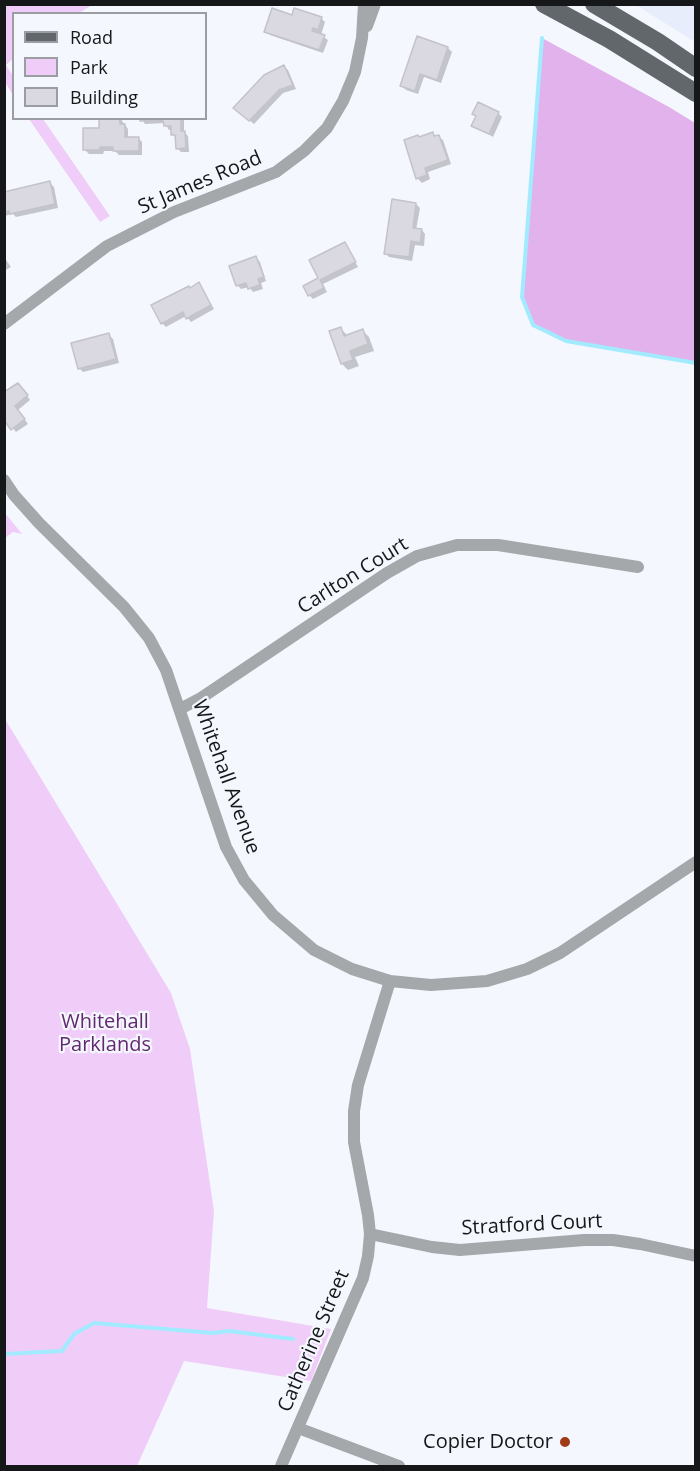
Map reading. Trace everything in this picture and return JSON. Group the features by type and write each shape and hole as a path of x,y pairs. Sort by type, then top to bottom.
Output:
{"main road":[{"path":"544,4 609,39 696,93"},
{"path":"594,4 641,31 696,68"}],"street":[{"name":"St James Road","path":"4,324 107,246 174,212 276,172 304,151 327,128 343,101 355,72 362,38 364,4"},
{"name":"St James Road","path":"362,38 375,4"},
{"name":"Whitehall Avenue","path":"4,480 39,523 124,607 148,638 166,670 226,847 244,880 273,915 314,950 352,969 390,981 431,985 487,981 527,969 560,953 696,862"},
{"name":"Carlton Court","path":"180,710 387,573 417,556 457,545 498,545 638,567"},
{"name":"Catherine Street","path":"281,1467 363,1278 368,1256 370,1234 354,1142 354,1111 358,1085 390,981"},
{"name":"Stratford Court","path":"370,1234 432,1247 460,1250 584,1240 613,1240 696,1256"},
{"path":"298,1428 399,1467"}],"shaded area":[{"path":"636,5 695,5 695,42"},
{"path":"542,38 695,123 695,363 566,341 533,325 522,297"}],"green space":[{"path":"4,5 92,5 81,12 12,12 12,60 6,65 12,74 12,93 5,82"},
{"path":"30,120 44,120 110,216 100,222"},
{"path":"4,513 22,534 13,532 5,538"},
{"name":"Whitehall Parklands","path":"5,719 171,993 190,1049 214,1211 207,1308 331,1329 311,1381 184,1361 137,1466 5,1466"}],"building":[{"path":"272,8 292,15 294,8 322,17 318,30 313,28 312,31 325,35 319,50 264,32"},
{"path":"417,36 448,47 437,80 420,74 415,91 400,86"},
{"path":"284,65 293,85 279,90 249,121 233,108 264,75"},
{"path":"478,102 499,112 489,134 471,126 476,116 472,114"},
{"path":"99,120 120,120 120,124 125,124 125,137 139,137 139,151 113,151 113,147 83,150 83,128 99,128"},
{"path":"163,120 181,120 181,131 185,131 186,148 176,149 175,135 171,135 171,126 164,126"},
{"path":"433,132 434,136 439,135 448,160 425,168 427,175 416,179 404,140"},
{"path":"50,181 55,204 10,214 9,211 4,212 4,192"},
{"path":"392,199 416,203 413,228 422,229 420,243 411,241 409,257 384,254"},
{"path":"345,242 356,262 320,280 324,288 308,296 303,286 318,278 309,260"},
{"path":"256,256 264,277 258,279 260,285 248,289 246,283 236,286 229,266"},
{"path":"199,282 211,305 186,319 183,312 161,324 151,305"},
{"path":"341,327 344,336 363,329 368,344 350,351 353,360 341,364 329,331"},
{"path":"109,333 116,359 78,369 71,343"},
{"path":"18,383 28,395 15,406 25,419 11,430 4,420 4,392"}],"waterway":[{"path":"542,38 522,297 533,325 566,341 696,363"},
{"path":"4,1354 62,1351 74,1334 94,1323 213,1333 229,1331 293,1339"}],"place":[{"name":"Copier Doctor","path":"565,1442"}]}
